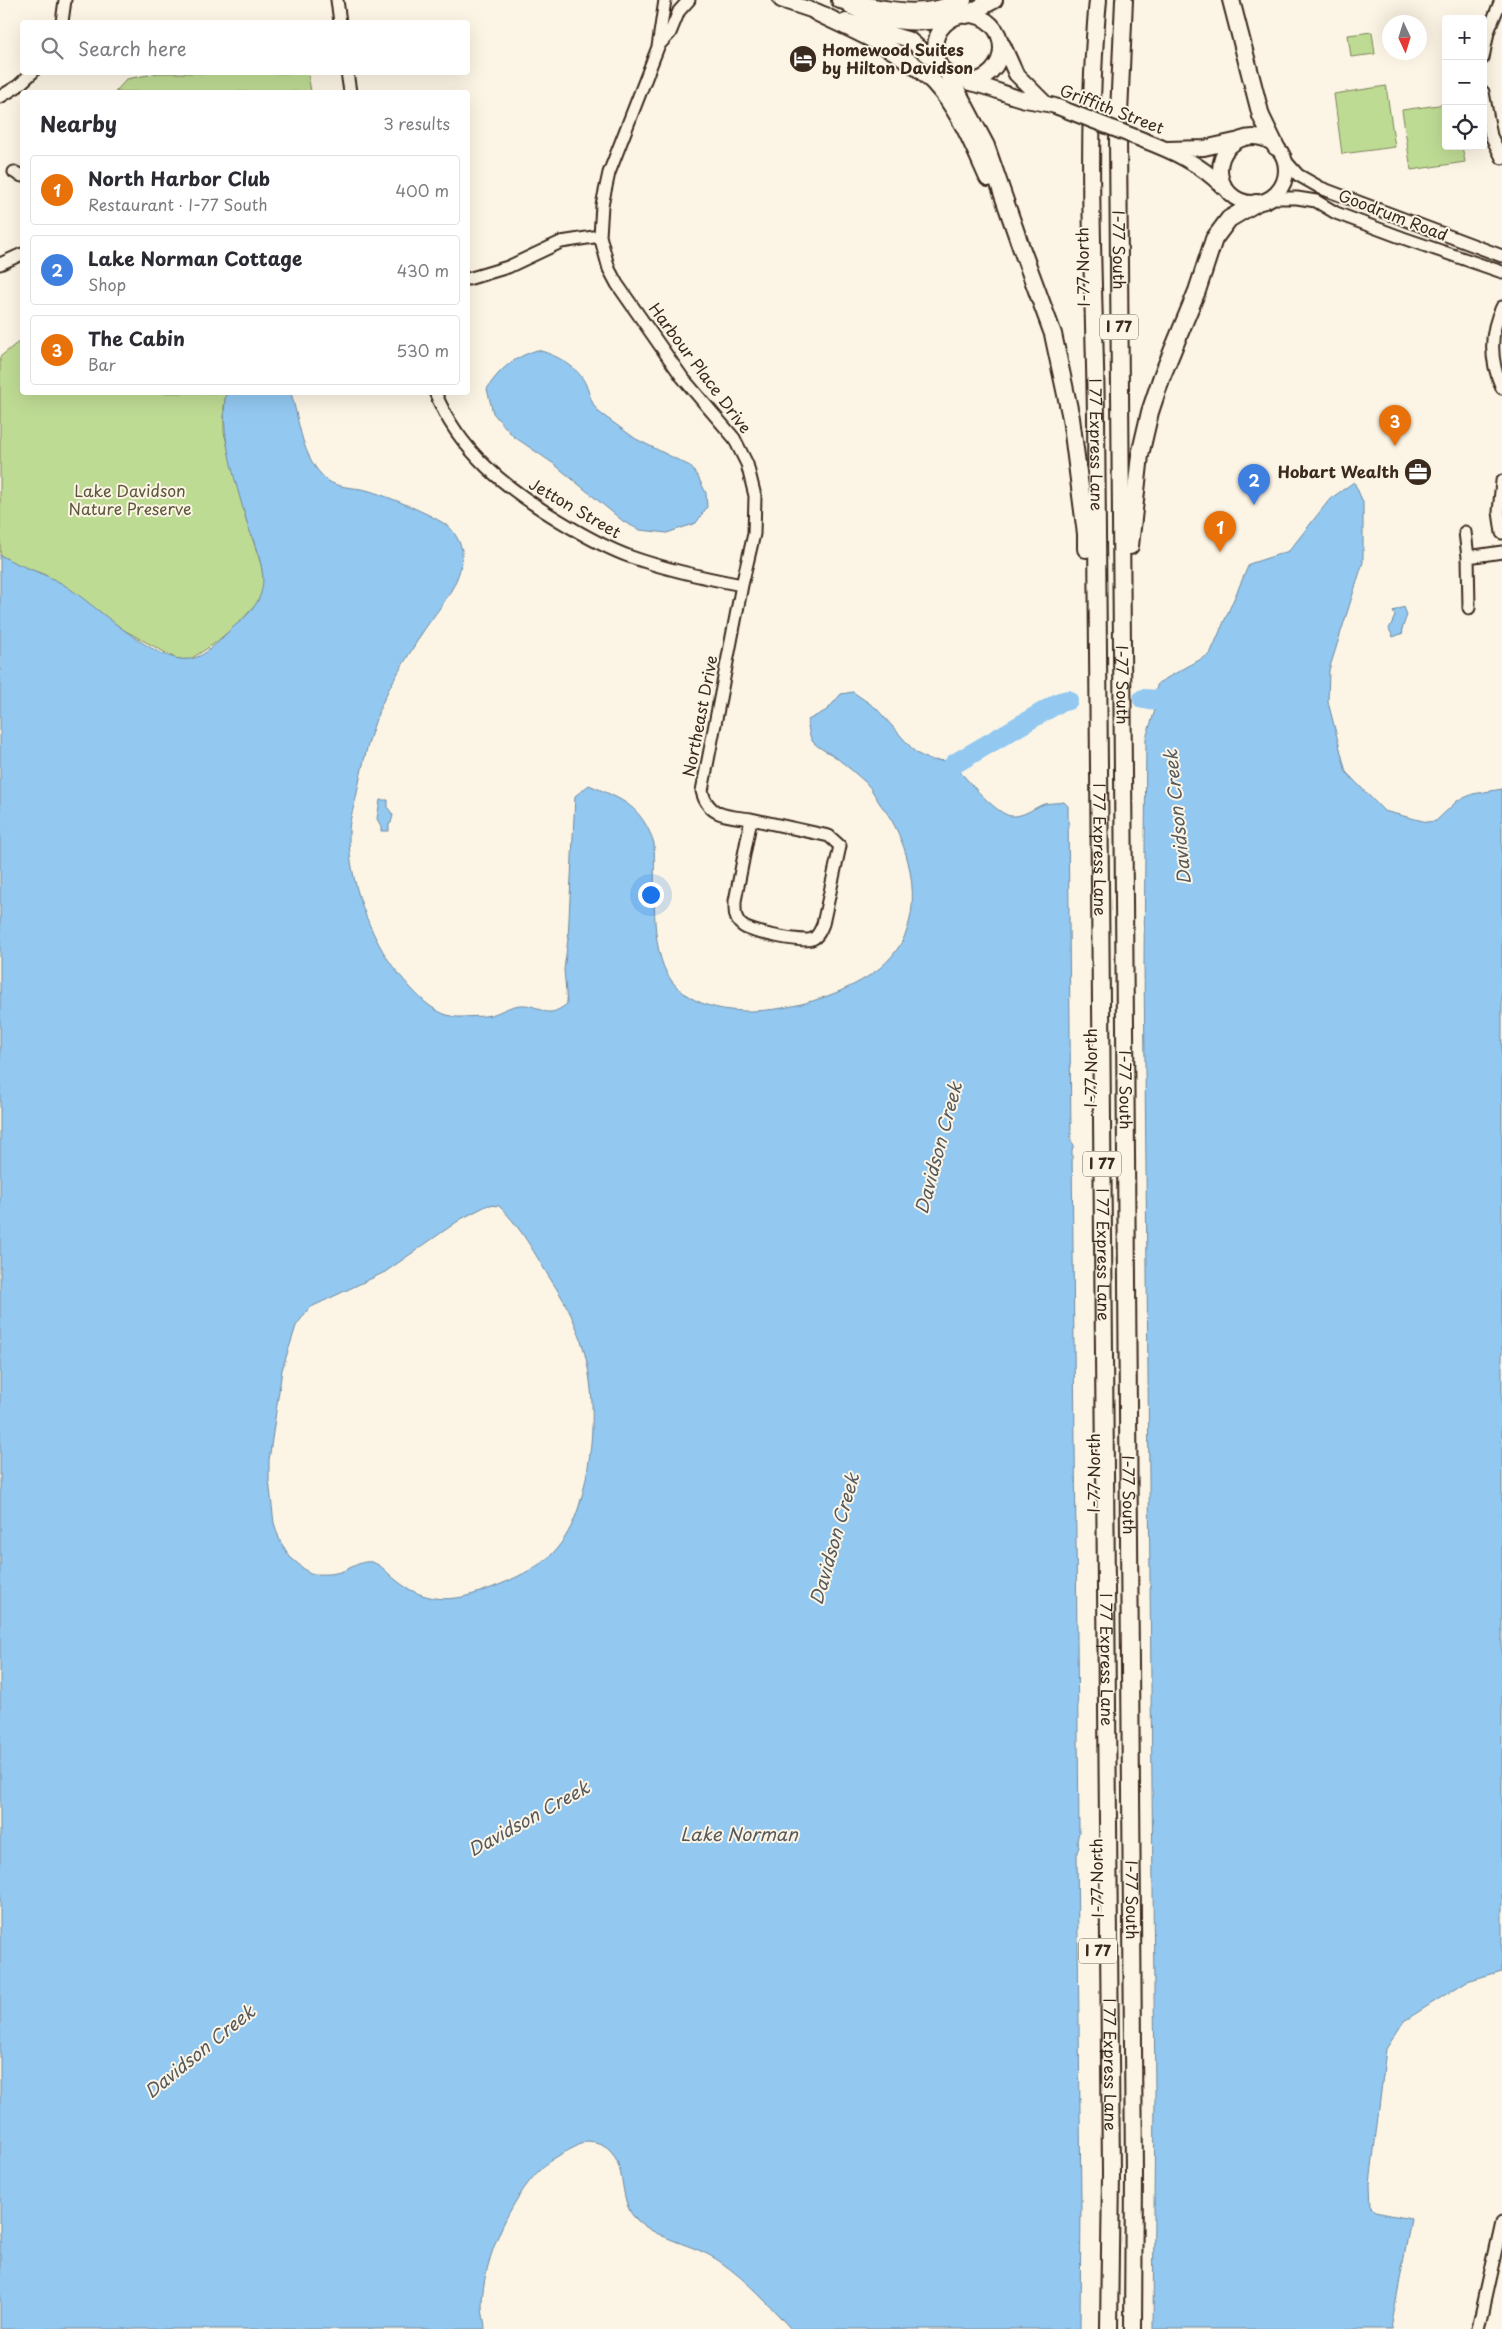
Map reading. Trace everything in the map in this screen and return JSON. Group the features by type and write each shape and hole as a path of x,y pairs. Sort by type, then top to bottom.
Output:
{"highway":[{"path":"840,0 895,11 922,12 946,8 960,11 994,0"},
{"name":"I-77 North","path":"1087,0 1083,56 1081,176 1087,616 1100,2174 1098,2329"},
{"name":"I 77 Express Lane","path":"1098,0 1094,64 1092,176 1096,416 1111,2164 1109,2329"},
{"name":"I 77 Express Lane","path":"1113,0 1107,136 1124,2173 1122,2329"},
{"name":"I-77 South","path":"1124,0 1118,136 1134,2154 1132,2329"},
{"path":"1231,0 1261,116 1280,153"},
{"path":"816,12 909,61 943,93 969,136 1022,250"},
{"path":"950,74 986,146 1046,314 1060,360 1071,418 1086,534"},
{"path":"1122,655 1136,478 1155,393 1197,291 1214,239 1229,219 1263,201"}],"main road":[{"name":"Griffith Street","path":"781,0 910,40 950,74 1017,98 1051,105 1167,149 1207,170 1224,188"},
{"path":"834,0 890,22 917,24 960,11 988,21 1001,40 999,61 990,73 977,80 950,74 935,50 937,36 941,29 960,11"},
{"name":"Griffith Street","path":"1001,40 1016,74 1051,105"},
{"path":"1256,138 1270,142 1280,153 1286,174 1276,194 1263,201 1235,198 1224,188 1220,174 1221,160 1229,147 1241,139 1256,138"},
{"name":"Griffith Street","path":"1167,149 1211,147 1241,139"}],"street":[{"path":"62,20 65,0"},
{"path":"337,0 340,20"},
{"path":"658,47 665,0"},
{"path":"658,47 670,33 679,11 689,0"},
{"path":"1487,37 1501,0"},
{"name":"Harbour Place Drive","path":"658,47 609,173 602,205 600,236 609,270 617,284 682,378 734,438 746,464 755,496 754,534 742,585"},
{"path":"0,97 18,86 30,75"},
{"path":"347,75 350,90"},
{"path":"1485,105 1491,136 1502,158"},
{"name":"Goodrum Road","path":"1280,153 1298,175 1321,188 1502,256"},
{"name":"Goodrum Road","path":"1263,201 1297,198 1316,201 1336,213 1502,272"},
{"path":"470,278 508,267 560,242 600,236"},
{"path":"0,264 20,255"},
{"path":"1502,307 1494,329 1492,348 1494,367 1502,388"},
{"name":"Jetton Street","path":"437,395 455,429 473,454 500,481 530,503 579,532 631,557 678,572 742,585"},
{"path":"1502,482 1499,506 1502,533"},
{"path":"1465,532 1468,557 1468,608"},
{"path":"1468,557 1502,552"},
{"name":"Northeast Drive","path":"742,585 702,791 705,802 714,811 729,816 751,819 829,836 840,846 823,924 820,933 813,939 803,940 754,931 738,922 734,913 735,901 751,819"},
{"path":"1478,2329 1502,2222"}],"green space":[{"path":"1372,32 1375,54 1351,57 1348,35"},
{"path":"148,75 308,75 311,90 117,90 127,79"},
{"path":"1386,86 1395,147 1342,154 1334,94"},
{"path":"1442,105 1442,150 1463,150 1465,162 1411,170 1402,110"},
{"name":"Lake Davidson Nature Preserve","path":"20,341 20,395 226,395 224,432 246,519 261,564 265,586 257,603 242,620 214,644 189,660 177,659 122,629 62,584 41,573 21,567 0,555 0,357"}],"water":[{"path":"537,350 559,358 578,372 583,378 593,404 600,413 636,439 690,466 706,493 707,507 696,523 667,533 640,530 624,522 554,464 513,436 493,413 487,389 497,375 508,365 522,356"},
{"name":"Lake Norman","path":"226,395 292,395 307,450 318,471 327,480 340,486 366,490 409,506 442,522 451,529 461,547 461,563 453,586 389,688 381,706 366,751 350,820 349,833 352,869 357,888 378,943 398,973 418,996 443,1014 463,1017 484,1016 520,1005 531,1006 549,1012 560,1009 567,1004 564,970 568,939 575,796 589,785 622,800 630,806 637,812 649,830 654,843 655,915 659,951 671,980 690,997 715,1007 744,1011 775,1009 806,1003 835,993 861,981 881,967 900,946 906,933 912,906 911,876 904,847 898,833 870,787 835,757 813,742 811,737 808,720 827,710 841,694 853,692 876,708 916,753 930,760 951,761 979,793 1004,814 1011,816 1020,815 1044,804 1064,802 1068,806 1071,1141 1074,1145 1072,1150 1079,1831 1077,1842 1079,1847 1077,1852 1081,2200 1080,2329 791,2329 766,2302 729,2268 709,2255 654,2232 635,2218 629,2209 617,2161 611,2151 601,2144 587,2141 550,2161 536,2173 512,2207 502,2227 487,2268 482,2306 485,2329 0,2329 0,555 61,583 124,630 159,652 176,658 190,659 203,654 250,611 259,598 263,583 260,559 246,519 229,456 225,424","holes":["488,1205 499,1206 512,1220 565,1303 584,1349 588,1371 591,1392 592,1435 581,1499 575,1518 566,1536 553,1553 524,1574 484,1591 462,1597 444,1599 419,1594 403,1586 382,1567 372,1562 360,1563 336,1573 310,1574 290,1557 280,1541 274,1523 269,1480 269,1460 282,1370 296,1326 309,1308 385,1272 461,1219"]},
{"path":"1354,482 1363,502 1363,562 1329,670 1328,702 1346,772 1384,811 1427,822 1436,821 1457,801 1473,794 1502,789 1502,1971 1467,1981 1404,2021 1386,2049 1370,2184 1371,2208 1375,2212 1411,2219 1391,2329 1153,2329 1155,2093 1144,964 1146,738 1155,710 1153,699 1158,683 1210,654 1249,564 1289,551 1330,499"},
{"path":"1404,607 1407,615 1402,629 1403,633 1393,637 1389,629 1395,616 1393,611"},
{"path":"380,800 388,800 388,808 393,815 389,824 389,831 381,831 381,826 377,819"}],"waterway":[{"name":"Davidson Creek","path":"1143,699 1161,700 1164,703 1167,716"},
{"name":"Davidson Creek","path":"938,785 954,764 1060,702 1068,700"}],"place":[{"name":"Homewood Suites by Hilton Davidson","path":"803,59"},
{"name":"The Cabin","path":"1395,446"},
{"name":"Hobart Wealth","path":"1418,472"},
{"name":"Lake Norman Cottage","path":"1254,505"},
{"name":"North Harbor Club","path":"1220,552"}]}
